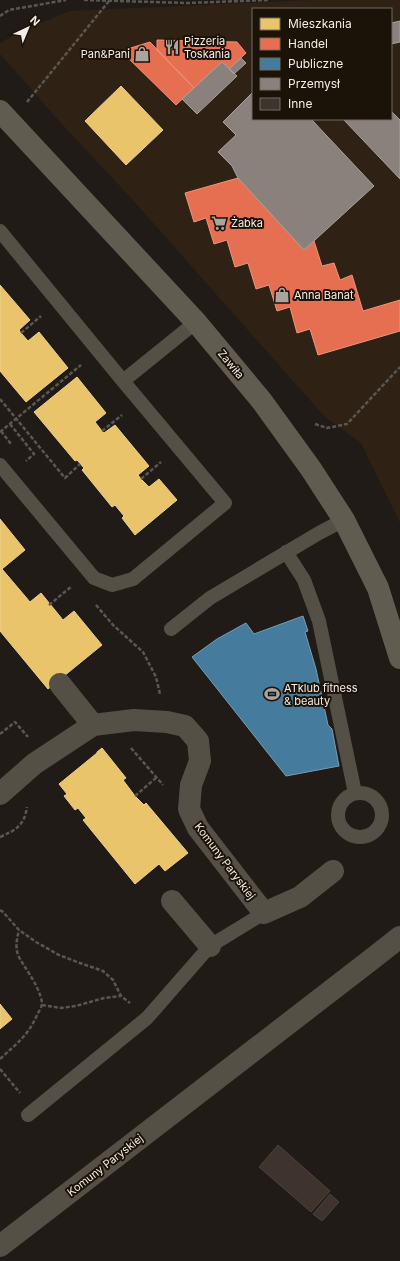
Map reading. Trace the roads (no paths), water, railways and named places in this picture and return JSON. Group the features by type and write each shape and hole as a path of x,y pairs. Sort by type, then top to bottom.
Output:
{"street":[{"name":"Zawiła","path":"7,113 196,322 261,400 311,469 344,520 378,588 400,658"},
{"path":"0,794 34,764 93,725 60,684"},
{"name":"Komuny Paryskiej","path":"93,725 134,720 167,722 185,726 198,742 200,761 192,785 189,809 198,828 264,913"},
{"path":"264,913 300,897 333,871"},
{"path":"172,901 210,946"},
{"name":"Komuny Paryskiej","path":"0,1246 400,937"}],"lane":[{"path":"0,231 225,504 133,579 112,585 94,578 0,464"},
{"path":"123,381 196,322"},
{"path":"171,629 210,598 286,552 344,520"},
{"path":"286,552 304,580 319,621 355,793"},
{"path":"31,1113 147,1018 210,946 264,913"}],"place":[{"name":"Pizzeria Toskania","path":"172,47"},
{"name":"Pan&Pani","path":"142,54"},
{"name":"Żabka","path":"219,223"},
{"name":"Anna Banat","path":"282,295"},
{"name":"ATklub fitness & beauty","path":"272,694"}]}
